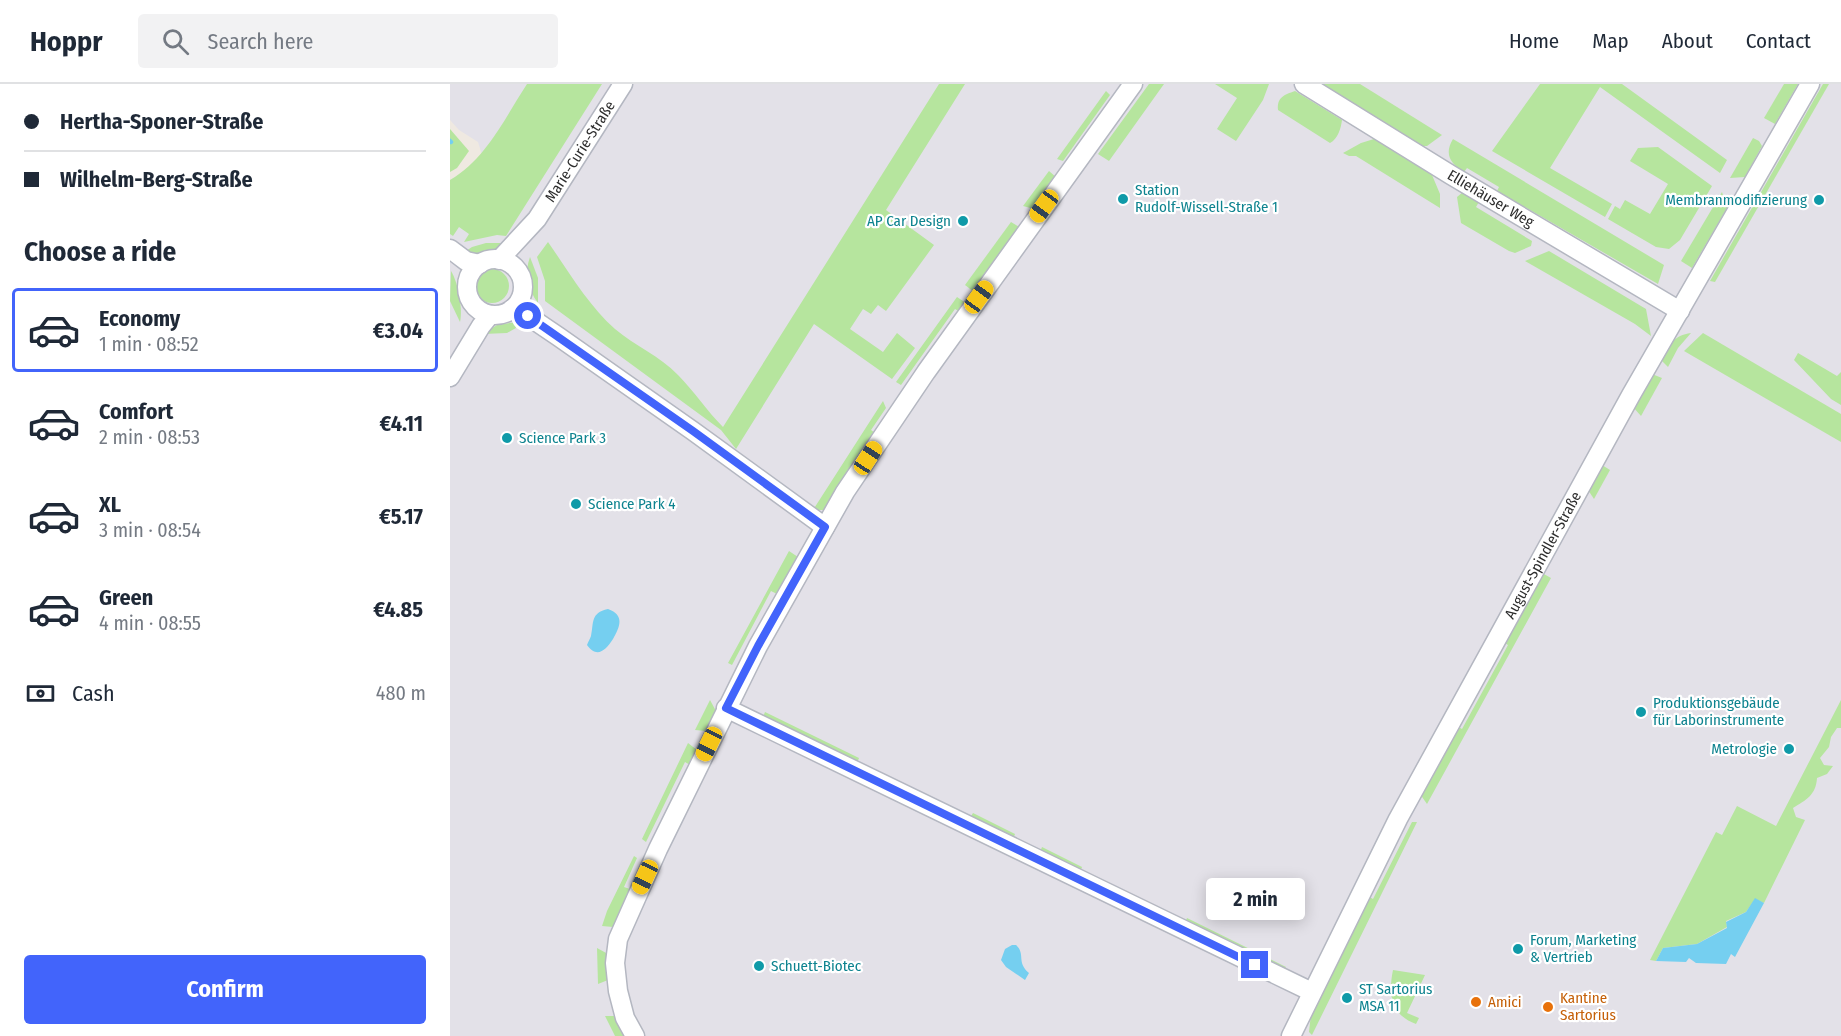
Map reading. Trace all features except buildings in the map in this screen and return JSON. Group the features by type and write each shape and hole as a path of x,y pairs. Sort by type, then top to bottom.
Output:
{"street":[{"name":"Marie-Curie-Straße","path":"516,270 518,260 537,219 623,84"},
{"path":"635,1036 625,1018 618,991 615,963 618,939 658,849 758,646 845,492 926,372 1133,84"},
{"name":"Elliehäuser Weg","path":"1304,84 1451,175 1680,311"},
{"name":"August-Spindler-Straße","path":"1291,1036 1398,819 1630,395 1810,84"},
{"name":"Marie-Curie-Straße","path":"498,260 537,219"},
{"path":"450,249 474,270"},
{"path":"450,260 474,270"},
{"path":"488,260 498,260 511,265 516,270 522,282 516,303 498,315 483,313 473,304 467,292 474,270 488,260"},
{"path":"516,303 528,316 693,431 825,527"},
{"path":"459,360 473,304"},
{"path":"450,377 490,315"},
{"path":"726,708 1312,992"}],"shaded area":[{"path":"450,84 1841,84 1841,1036 450,1036 450,180 466,171 482,155 478,142 459,130 450,120"}],"green space":[{"path":"527,84 602,84 506,236 497,235 464,242 469,234 459,227 453,236 450,234 450,180 463,171 485,149"},
{"path":"939,84 965,84 886,210 934,245 886,311 878,305 871,314 863,309 850,329 883,352 897,333 915,348 892,379 814,324 736,449 721,430 545,301 545,281 537,257 548,242 579,288 605,320 671,368 723,427"},
{"path":"1149,84 1164,84 1109,161 1098,154"},
{"path":"1215,84 1269,84 1263,100 1236,141 1217,129 1237,98"},
{"path":"1319,84 1360,84 1442,135 1427,146 1419,146"},
{"path":"1540,84 1622,84 1727,160 1720,173 1600,87 1550,168 1612,204 1605,217 1492,151"},
{"path":"1784,84 1798,84 1775,124 1764,118"},
{"path":"1823,84 1829,84 1715,282 1710,281"},
{"path":"1106,91 1110,95 1063,161 1057,159"},
{"path":"1295,91 1342,120 1339,133 1333,141 1330,143 1278,110 1282,97"},
{"path":"450,129 469,151 457,168 450,172"},
{"path":"1753,138 1762,146 1745,177 1730,178"},
{"path":"1374,139 1432,175 1440,194 1440,208 1356,156 1343,153"},
{"path":"1453,139 1664,265 1658,284 1497,191 1499,187 1467,168 1464,172 1459,169 1452,162 1449,154"},
{"path":"1658,147 1712,186 1680,240 1669,249 1656,247 1608,219 1615,206 1620,209 1625,200 1650,214 1668,184 1630,161 1638,148"},
{"path":"1049,171 1057,178 1034,209 1023,206"},
{"path":"1463,192 1479,202 1476,207 1532,241 1531,246 1515,253 1461,223 1457,197"},
{"path":"1722,192 1727,208 1692,268 1681,261"},
{"path":"1011,222 1021,228 974,292 965,285"},
{"path":"486,243 507,243 488,253 477,254 466,251 472,247"},
{"path":"1549,251 1646,309 1651,336 1635,324 1525,261"},
{"path":"530,257 538,278 538,303 528,281 527,269"},
{"path":"492,269 504,274 509,286 504,298 492,303 480,298 475,286 480,274"},
{"path":"451,271 459,296 460,322 450,301"},
{"path":"957,297 966,303 960,312 955,309 901,385 896,382"},
{"path":"516,322 523,324 507,333 483,334 497,325"},
{"path":"1691,333 1678,348 1668,367 1660,359 1666,350 1680,336"},
{"path":"1703,333 1841,414 1841,442 1684,351"},
{"path":"1798,353 1837,376 1841,372 1841,405 1831,399 1794,360"},
{"path":"1652,374 1662,378 1641,416 1633,407"},
{"path":"883,401 886,408 871,430 875,433 830,504 824,510 813,510"},
{"path":"1602,465 1610,470 1594,499 1588,490"},
{"path":"789,551 798,557 777,594 771,591 732,665 728,663"},
{"path":"1542,573 1551,578 1427,804 1420,794 1457,726 1462,729 1508,645 1503,642"},
{"path":"710,700 716,711 706,731 695,730"},
{"path":"1841,700 1841,728 1837,728 1831,737 1829,747 1820,758 1824,765 1833,766 1827,774 1817,778 1815,789 1810,796 1793,808 1796,817 1805,820 1764,903 1755,899 1746,912 1726,921 1727,927 1697,944 1663,948 1656,961 1650,960 1716,832 1722,835 1737,806 1776,826"},
{"path":"765,712 859,758 857,763 763,717"},
{"path":"688,743 697,750 690,765 685,762 646,842 642,839"},
{"path":"973,813 1015,834 1013,839 970,818"},
{"path":"1412,822 1417,822 1312,1035 1309,1032 1311,1014 1368,896 1373,899"},
{"path":"1042,847 1082,867 1080,872 1040,852"},
{"path":"634,856 637,858 624,887 630,889 613,927 602,926 607,911"},
{"path":"1187,918 1286,967 1283,971 1185,923"},
{"path":"597,948 608,954 608,980 598,984"},
{"path":"1393,970 1425,975 1407,1013 1419,1018 1416,1024 1401,1015 1393,1003 1391,987"},
{"path":"605,1016 617,1016 628,1036 615,1036"}],"water":[{"path":"608,609 619,618 618,630 607,647 594,652 587,645 594,619 598,613"},
{"path":"1755,898 1764,903 1735,957 1731,954 1726,964 1696,963 1689,958 1686,962 1656,961 1663,948 1697,944 1727,928 1726,922 1746,912"},
{"path":"1012,945 1019,948 1023,965 1029,973 1025,980 1006,967 1001,960 1005,949"}],"place":[{"name":"Station Rudolf-Wissell-Straße 1","path":"1123,199"},
{"name":"Membranmodifizierung","path":"1819,200"},
{"name":"AP Car Design","path":"963,221"},
{"name":"Science Park 3","path":"507,438"},
{"name":"Science Park 4","path":"576,504"},
{"name":"Produktionsgebäude für Laborinstrumente","path":"1641,712"},
{"name":"Metrologie","path":"1789,749"},
{"name":"Forum, Marketing & Vertrieb","path":"1518,949"},
{"name":"Schuett-Biotec","path":"759,966"},
{"name":"ST Sartorius MSA 11","path":"1347,998"},
{"name":"Amici","path":"1476,1002"},
{"name":"Kantine Sartorius","path":"1548,1007"}],"route":[{"path":"528,316 693,431 825,527 726,708 1255,965"}]}
